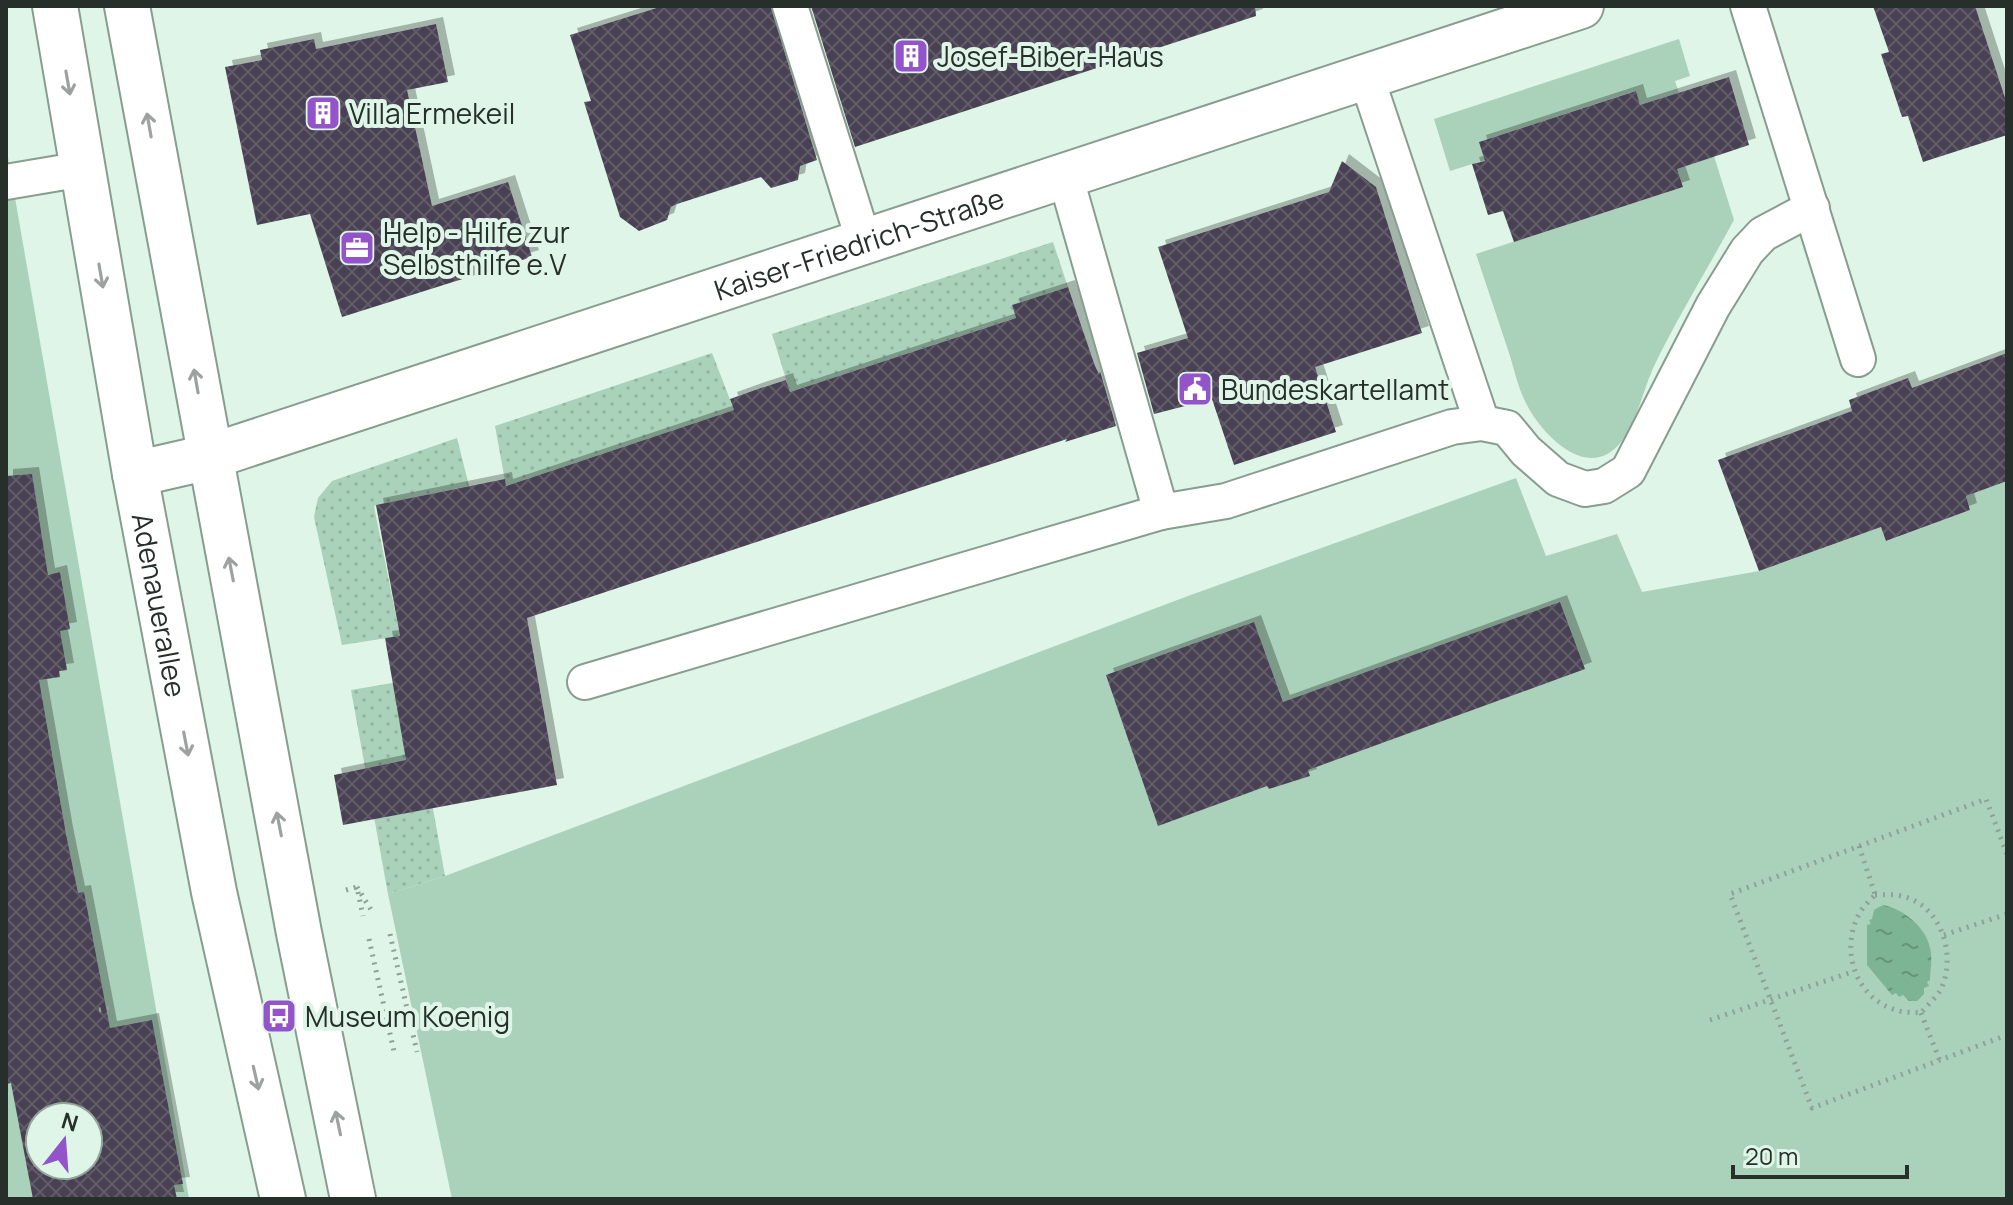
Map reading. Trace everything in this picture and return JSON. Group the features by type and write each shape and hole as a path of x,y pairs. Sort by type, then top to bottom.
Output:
{"main road":[{"name":"Adenauerallee","path":"55,6 135,474 214,892 283,1199"},
{"path":"127,6 299,933 353,1199"},
{"name":"Kaiser-Friedrich-Straße","path":"135,474 209,457 1581,6"}],"lane":[{"path":"790,6 864,242"},
{"path":"1748,6 1858,359"},
{"path":"1366,76 1482,423"},
{"path":"6,182 83,169"},
{"path":"1065,175 1161,512"},
{"path":"585,682 1161,512 1226,501 1452,427 1482,423 1507,428 1526,451 1558,479 1585,489 1604,486 1628,471 1713,306 1747,251 1763,234 1812,208"}],"path":[{"path":"2007,854 1986,799 1730,894 1812,1108 2007,1035"},
{"path":"1859,846 1875,895"},
{"path":"363,916 357,887 371,910 378,903"},
{"path":"1875,895 1903,896 1929,912 1944,935 1949,965 1940,991 1921,1013"},
{"path":"1875,895 1859,914 1851,942 1852,972 1871,996 1895,1010 1921,1013"},
{"path":"1944,935 2007,914"},
{"path":"390,934 417,1052"},
{"path":"369,939 395,1056"},
{"path":"1710,1020 1852,972"},
{"path":"99,1010 114,1007"},
{"path":"1921,1013 1940,1061"}],"shaded area":[{"path":"1679,39 1690,76 1675,81 1701,160 1714,156 1734,220 1655,364 1627,433 1608,454 1593,458 1579,456 1552,438 1524,399 1476,254 1683,187 1648,127 1635,91 1480,142 1485,160 1450,171 1434,119"},
{"path":"6,146 189,1199 6,1199"},
{"path":"1053,242 1068,287 1012,305 1016,318 790,392 772,334"},
{"path":"712,353 734,410 506,486 495,426"},
{"path":"457,438 469,486 374,506 400,636 342,645 314,517 318,498 332,481"},
{"path":"1516,478 1546,556 1617,534 1642,592 1759,571 1881,527 1887,541 1970,510 1966,496 2007,481 2007,1199 452,1199 388,894 445,876 1188,596"},
{"path":"410,680 445,876 388,894 351,690"}],"water":[{"path":"1883,905 1912,919 1928,940 1931,957 1929,986 1924,988 1924,994 1917,1001 1909,1001 1896,993 1892,995 1867,965 1867,925 1871,924 1869,920 1874,910"}],"building":[{"path":"663,6 771,6 817,160 800,166 798,180 771,188 761,177 677,204 671,207 667,220 639,231 620,217 584,102 591,101 570,35"},
{"path":"811,6 1255,6 1256,16 855,147"},
{"path":"1873,6 1975,6 2007,104 2007,135 1923,162 1908,116 1902,117 1881,54 1889,52"},
{"path":"436,24 448,82 407,90 432,206 508,182 532,257 342,317 310,214 257,225 225,67 262,60 260,50 314,39 316,49"},
{"path":"1729,77 1749,145 1677,169 1683,187 1514,242 1503,211 1488,215 1472,164 1485,161 1479,142 1636,91 1640,105"},
{"path":"1342,161 1376,187 1422,333 1315,367 1336,432 1234,465 1212,399 1154,414 1137,353 1188,338 1158,247 1329,192"},
{"path":"1068,287 1099,374 1100,371 1116,426 1065,442 1067,439 527,618 557,785 343,825 334,775 406,760 385,638 400,636 376,505 505,479 506,486 734,410 730,399 758,389 786,380 790,392 1016,318 1012,305"},
{"path":"2007,353 2007,481 1966,496 1970,510 1886,541 1881,527 1759,571 1718,460 1852,411 1849,400 1908,378 1912,388"},
{"path":"32,474 48,575 60,572 70,629 60,631 67,670 59,671 60,677 39,680 66,834 78,893 84,892 110,1028 152,1020 183,1184 174,1185 177,1199 33,1199 30,1181 104,1181 104,1101 24,1101 24,1152 11,1083 6,1084 6,476"},
{"path":"1560,602 1585,669 1308,770 1310,776 1269,789 1267,786 1158,826 1106,675 1254,622 1283,702"}],"place":[{"name":"Josef-Biber-Haus","path":"911,56"},
{"name":"Villa Ermekeil","path":"323,113"},
{"name":"Help - Hilfe zur Selbsthilfe e.V","path":"357,248"},
{"name":"Bundeskartellamt","path":"1195,389"},
{"name":"Museum Koenig","path":"279,1016"}]}
